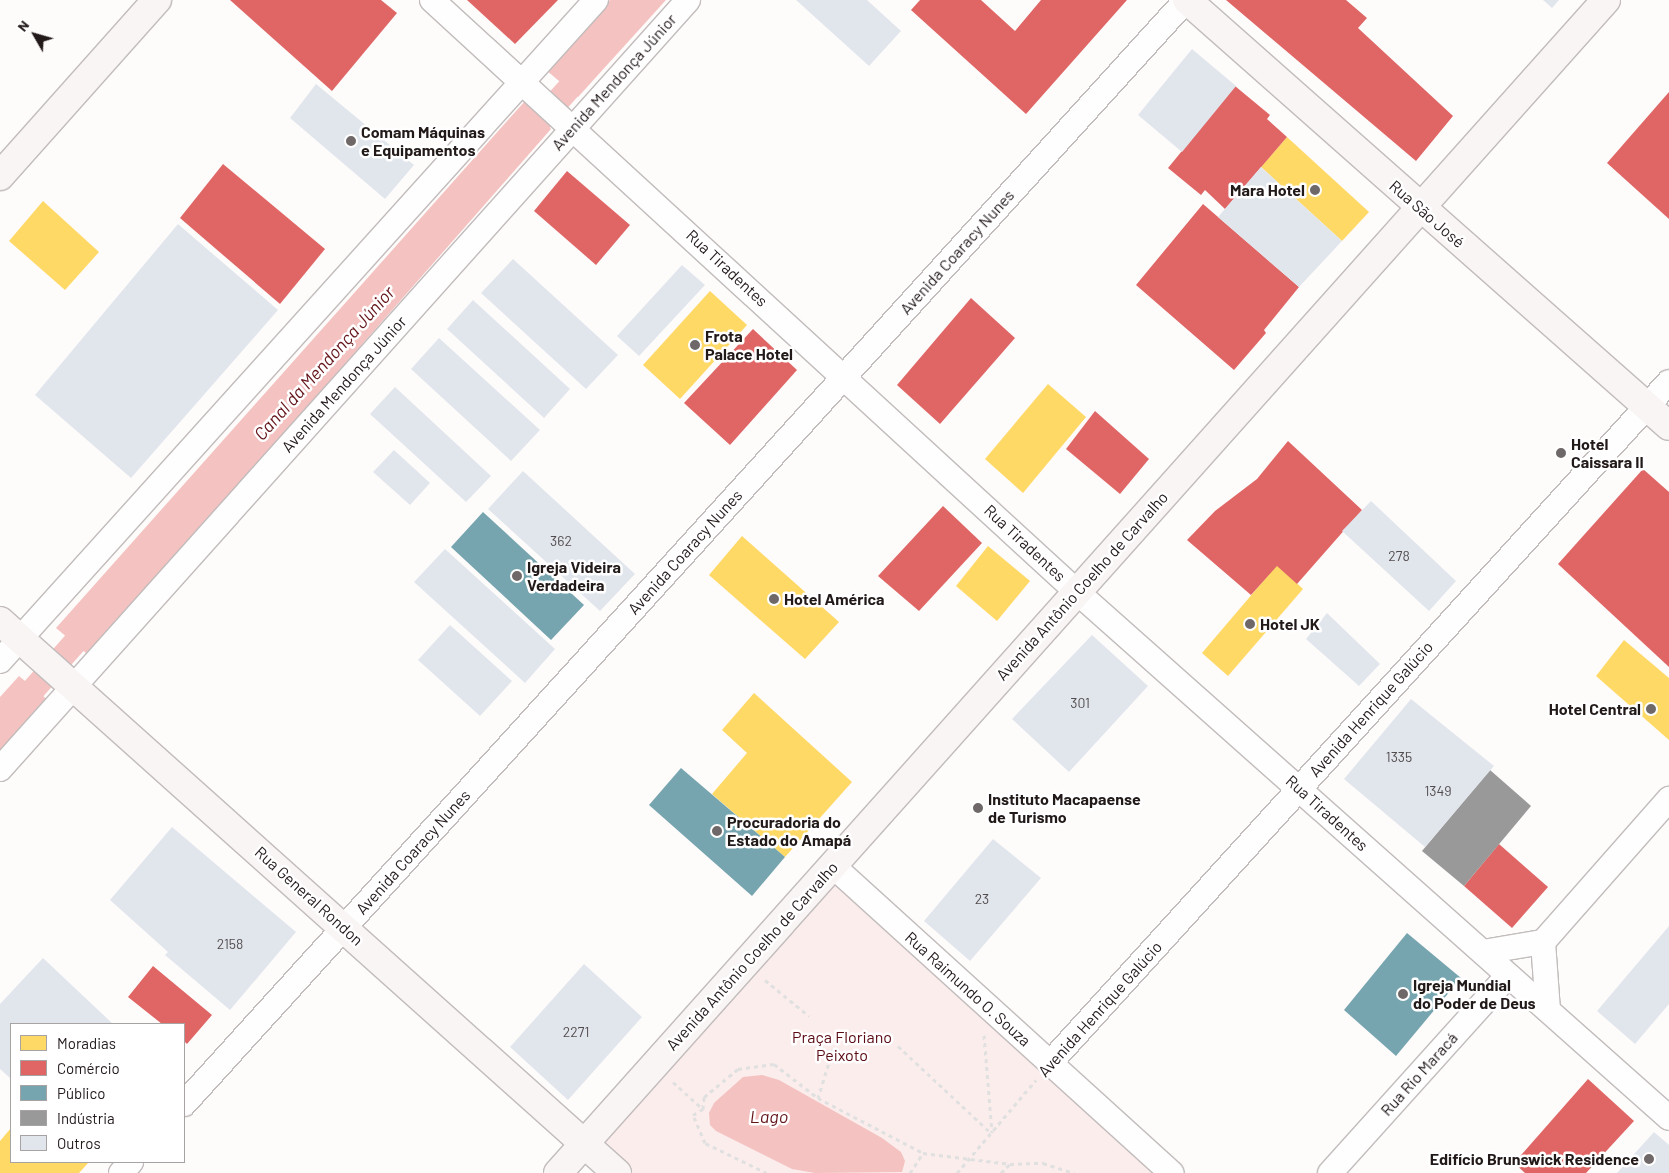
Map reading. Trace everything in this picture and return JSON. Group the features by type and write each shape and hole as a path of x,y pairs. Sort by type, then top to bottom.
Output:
{"street":[{"path":"0,176 157,0"},
{"name":"Rua Tiradentes","path":"432,0 529,85 1077,592 1669,1118"},
{"path":"0,661 27,645 529,85 596,0"},
{"name":"Avenida Mendonça Júnior","path":"0,769 69,683 568,122 688,0"},
{"name":"Rua São José","path":"1186,0 1669,426"},
{"name":"Avenida Coaracy Nunes","path":"185,1103 1186,0"},
{"name":"Avenida Antônio Coelho de Carvalho","path":"558,1173 1606,0"},
{"name":"Avenida Henrique Galúcio","path":"1050,1063 1669,382"},
{"name":"Rua General Rondon","path":"0,620 617,1173"},
{"path":"1483,952 1543,942 1669,799"},
{"name":"Rua Raimundo O. Souza","path":"832,866 1171,1173"},
{"path":"1543,942 1548,1010"},
{"name":"Rua Rio Maracá","path":"1330,1173 1508,975"},
{"path":"121,1173 130,1163"}],"path":[{"path":"745,963 809,1016"},
{"path":"982,1001 992,1134"},
{"path":"898,1046 992,1134"},
{"path":"818,1098 833,1049"},
{"name":"Avenida Henrique Galúcio","path":"957,1173 992,1134 1050,1063"},
{"path":"703,1110 704,1097 738,1069 774,1064 818,1098 923,1153 1010,1164 1044,1163 1074,1173"},
{"path":"654,1065 703,1110"},
{"path":"703,1110 693,1115 705,1143 767,1173"},
{"path":"910,1173 923,1153"},
{"path":"1001,1173 1010,1164"}],"green space":[{"name":"Praça Floriano Peixoto","path":"833,866 1171,1173 617,1173 585,1143"}],"water":[{"path":"610,0 666,0 578,97 546,70"},
{"path":"525,101 551,129 150,586 92,658 56,628"},
{"path":"19,676 49,701 0,757 0,697"},
{"name":"Lago","path":"762,1075 779,1080 882,1138 901,1152 905,1161 902,1172 815,1173 792,1169 716,1131 710,1125 709,1113 714,1103 743,1077"}],"building: Moradias":[{"name":"Mara Hotel","path":"1287,137 1369,212 1342,241 1261,167"},
{"path":"43,201 99,252 65,290 9,241"},
{"name":"Frota Palace Hotel","path":"710,291 747,325 680,399 643,365"},
{"path":"1048,384 1086,417 1023,493 985,459"},
{"name":"Hotel América","path":"742,536 839,622 805,659 709,575"},
{"path":"988,546 1030,581 997,621 956,586"},
{"name":"Hotel JK","path":"1277,565 1303,589 1228,676 1202,653"},
{"name":"Hotel Central","path":"1624,640 1669,678 1669,740 1596,676"},
{"path":"754,693 852,782 785,857 712,794 747,753 722,730"},
{"path":"10,1129 10,1163 88,1163 79,1173 0,1173 0,1141"}],"building: Comércio":[{"path":"230,0 381,0 397,13 332,91"},
{"path":"467,0 558,0 515,44"},
{"path":"920,0 981,0 1015,31 1041,0 1127,0 1026,114 911,10"},
{"path":"1226,0 1346,0 1367,18 1358,28 1453,116 1416,161"},
{"path":"1235,86 1270,115 1267,119 1287,137 1225,209 1205,190 1201,195 1168,168"},
{"path":"1669,92 1669,219 1607,163"},
{"path":"223,164 325,249 280,304 180,218"},
{"path":"567,171 630,225 596,265 534,211"},
{"path":"1203,204 1299,287 1264,330 1266,333 1234,370 1136,285"},
{"path":"971,298 1015,338 940,424 897,385"},
{"path":"753,329 797,370 730,445 684,403"},
{"path":"1095,411 1149,459 1120,494 1066,449"},
{"path":"1288,441 1362,510 1297,584 1277,566 1251,595 1187,540 1215,511 1257,479"},
{"path":"1643,469 1669,492 1669,667 1558,564"},
{"path":"943,506 982,543 919,611 878,576"},
{"path":"1499,844 1548,887 1512,928 1464,886"},
{"path":"153,966 212,1015 187,1044 185,1042 185,1023 161,1023 128,997"},
{"path":"1588,1079 1634,1121 1586,1173 1525,1173 1514,1163"}],"building: Público":[{"name":"Igreja Videira Verdadeira","path":"483,512 584,605 551,640 451,547"},
{"name":"Procuradoria do Estado do Amapá","path":"681,768 785,857 752,896 649,805"},
{"name":"Igreja Mundial do Poder de Deus","path":"1407,933 1461,978 1396,1056 1344,1010"}],"building: Indústria":[{"path":"1490,770 1531,806 1464,886 1422,851"}],"building: Outros":[{"path":"796,0 867,0 901,31 869,66"},
{"path":"1543,0 1559,0 1552,8"},
{"path":"1192,49 1236,86 1182,152 1138,115"},
{"name":"Comam Máquinas e Equipamentos","path":"316,84 414,165 385,199 290,118"},
{"path":"1261,167 1342,241 1299,287 1218,217"},
{"path":"178,224 278,310 131,478 35,395"},
{"path":"513,259 618,355 586,389 481,293"},
{"path":"682,265 705,285 639,356 617,336"},
{"path":"473,300 570,389 544,418 447,329"},
{"path":"439,338 540,430 511,461 411,369"},
{"path":"395,387 491,476 466,502 370,414"},
{"path":"394,450 430,483 410,505 373,472"},
{"path":"523,471 635,574 600,611 488,509"},
{"path":"1371,501 1456,581 1429,611 1342,531"},
{"path":"445,549 555,649 525,683 414,582"},
{"path":"1327,613 1380,664 1359,686 1306,639"},
{"path":"450,625 512,681 480,716 418,660"},
{"path":"1092,635 1148,686 1069,772 1012,719"},
{"path":"1411,699 1494,766 1425,847 1344,779"},
{"path":"172,827 296,932 230,1010 165,955 168,952 110,900"},
{"path":"993,839 1041,878 970,961 924,921"},
{"path":"1669,926 1669,1004 1635,1044 1597,1011"},
{"path":"43,958 112,1023 10,1023 10,1078 0,1069 0,1004"},
{"path":"584,964 642,1017 568,1100 510,1047"},
{"name":"Edifício Brunswick Residence","path":"1654,1132 1669,1145 1669,1173 1617,1173"}],"waterway":[{"name":"Canal da Mendonça Júnior","path":"520,143 589,66"},
{"name":"Canal da Mendonça Júnior","path":"0,727 95,620"}],"place":[{"name":"Comam Máquinas e Equipamentos","path":"351,141"},
{"name":"Mara Hotel","path":"1315,190"},
{"name":"Frota Palace Hotel","path":"695,345"},
{"name":"Hotel Caissara II","path":"1561,453"},
{"name":"Igreja Videira Verdadeira","path":"517,576"},
{"name":"Hotel América","path":"774,599"},
{"name":"Hotel JK","path":"1250,624"},
{"name":"Hotel Central","path":"1651,709"},
{"name":"Instituto Macapaense de Turismo","path":"978,808"},
{"name":"Procuradoria do Estado do Amapá","path":"717,831"},
{"name":"Igreja Mundial do Poder de Deus","path":"1403,994"},
{"name":"Edifício Brunswick Residence","path":"1649,1159"}]}
